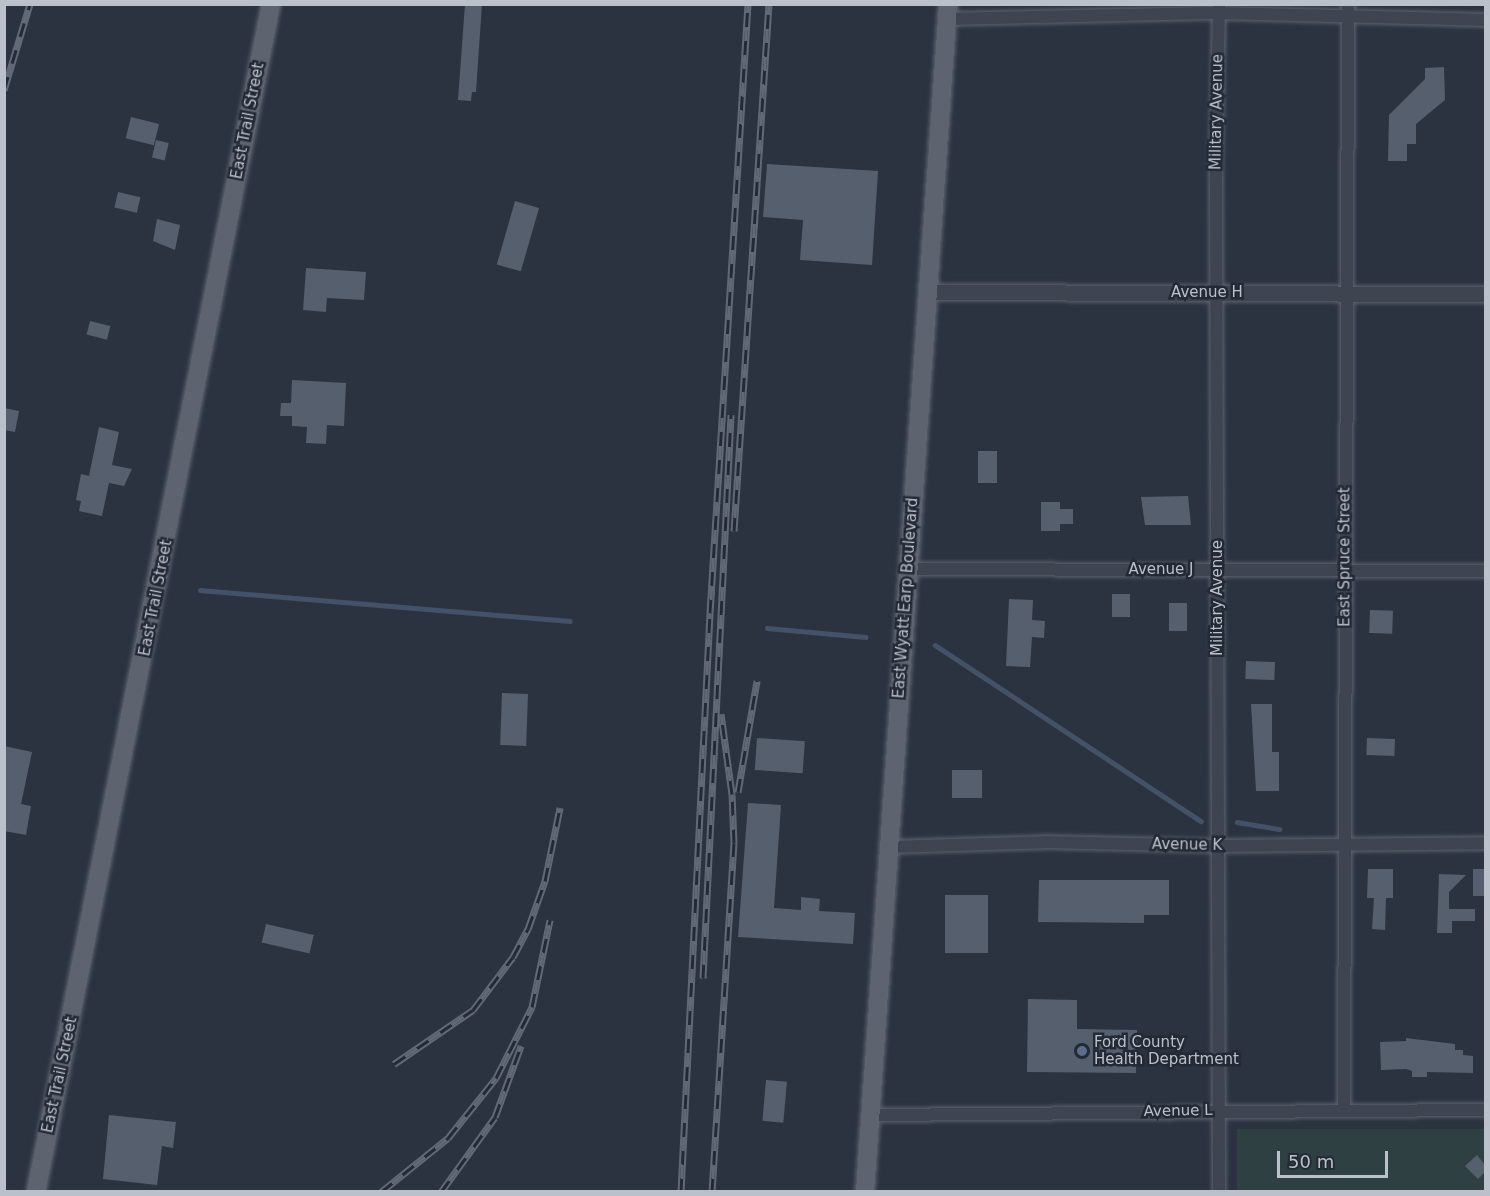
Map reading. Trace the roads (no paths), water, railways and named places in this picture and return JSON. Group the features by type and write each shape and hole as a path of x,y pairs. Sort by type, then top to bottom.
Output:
{"main road":[{"name":"East Trail Street","path":"36,1191 271,4"},
{"name":"East Wyatt Earp Boulevard","path":"865,1191 948,12"}],"street":[{"path":"948,12 1219,8 1348,10 1485,20"},
{"name":"Military Avenue","path":"1219,8 1219,1191"},
{"name":"East Spruce Street","path":"1344,1109 1345,293 1348,10"},
{"name":"Avenue H","path":"928,292 1485,294"},
{"name":"Avenue J","path":"909,568 1485,571"},
{"name":"Avenue K","path":"889,847 1044,842 1219,846 1485,843"},
{"name":"Avenue L","path":"870,1115 1219,1110 1485,1110"}],"waterway":[{"path":"200,590 570,621"},
{"path":"767,628 866,637"},
{"path":"935,645 1201,821"},
{"path":"1237,822 1279,829"}],"railway":[{"path":"4,90 30,4"},
{"path":"681,1192 710,613 748,4"},
{"path":"734,531 769,4"},
{"path":"703,978 731,415"},
{"path":"738,792 757,681"},
{"path":"712,1192 734,843 732,794 721,714"},
{"path":"394,1064 473,1010 513,957 528,929 545,881 560,808"},
{"path":"381,1192 448,1138 496,1078 532,1007 550,920"},
{"path":"441,1192 495,1117 521,1046"}],"place":[{"name":"Ford County Health Department","path":"1082,1051"}]}
